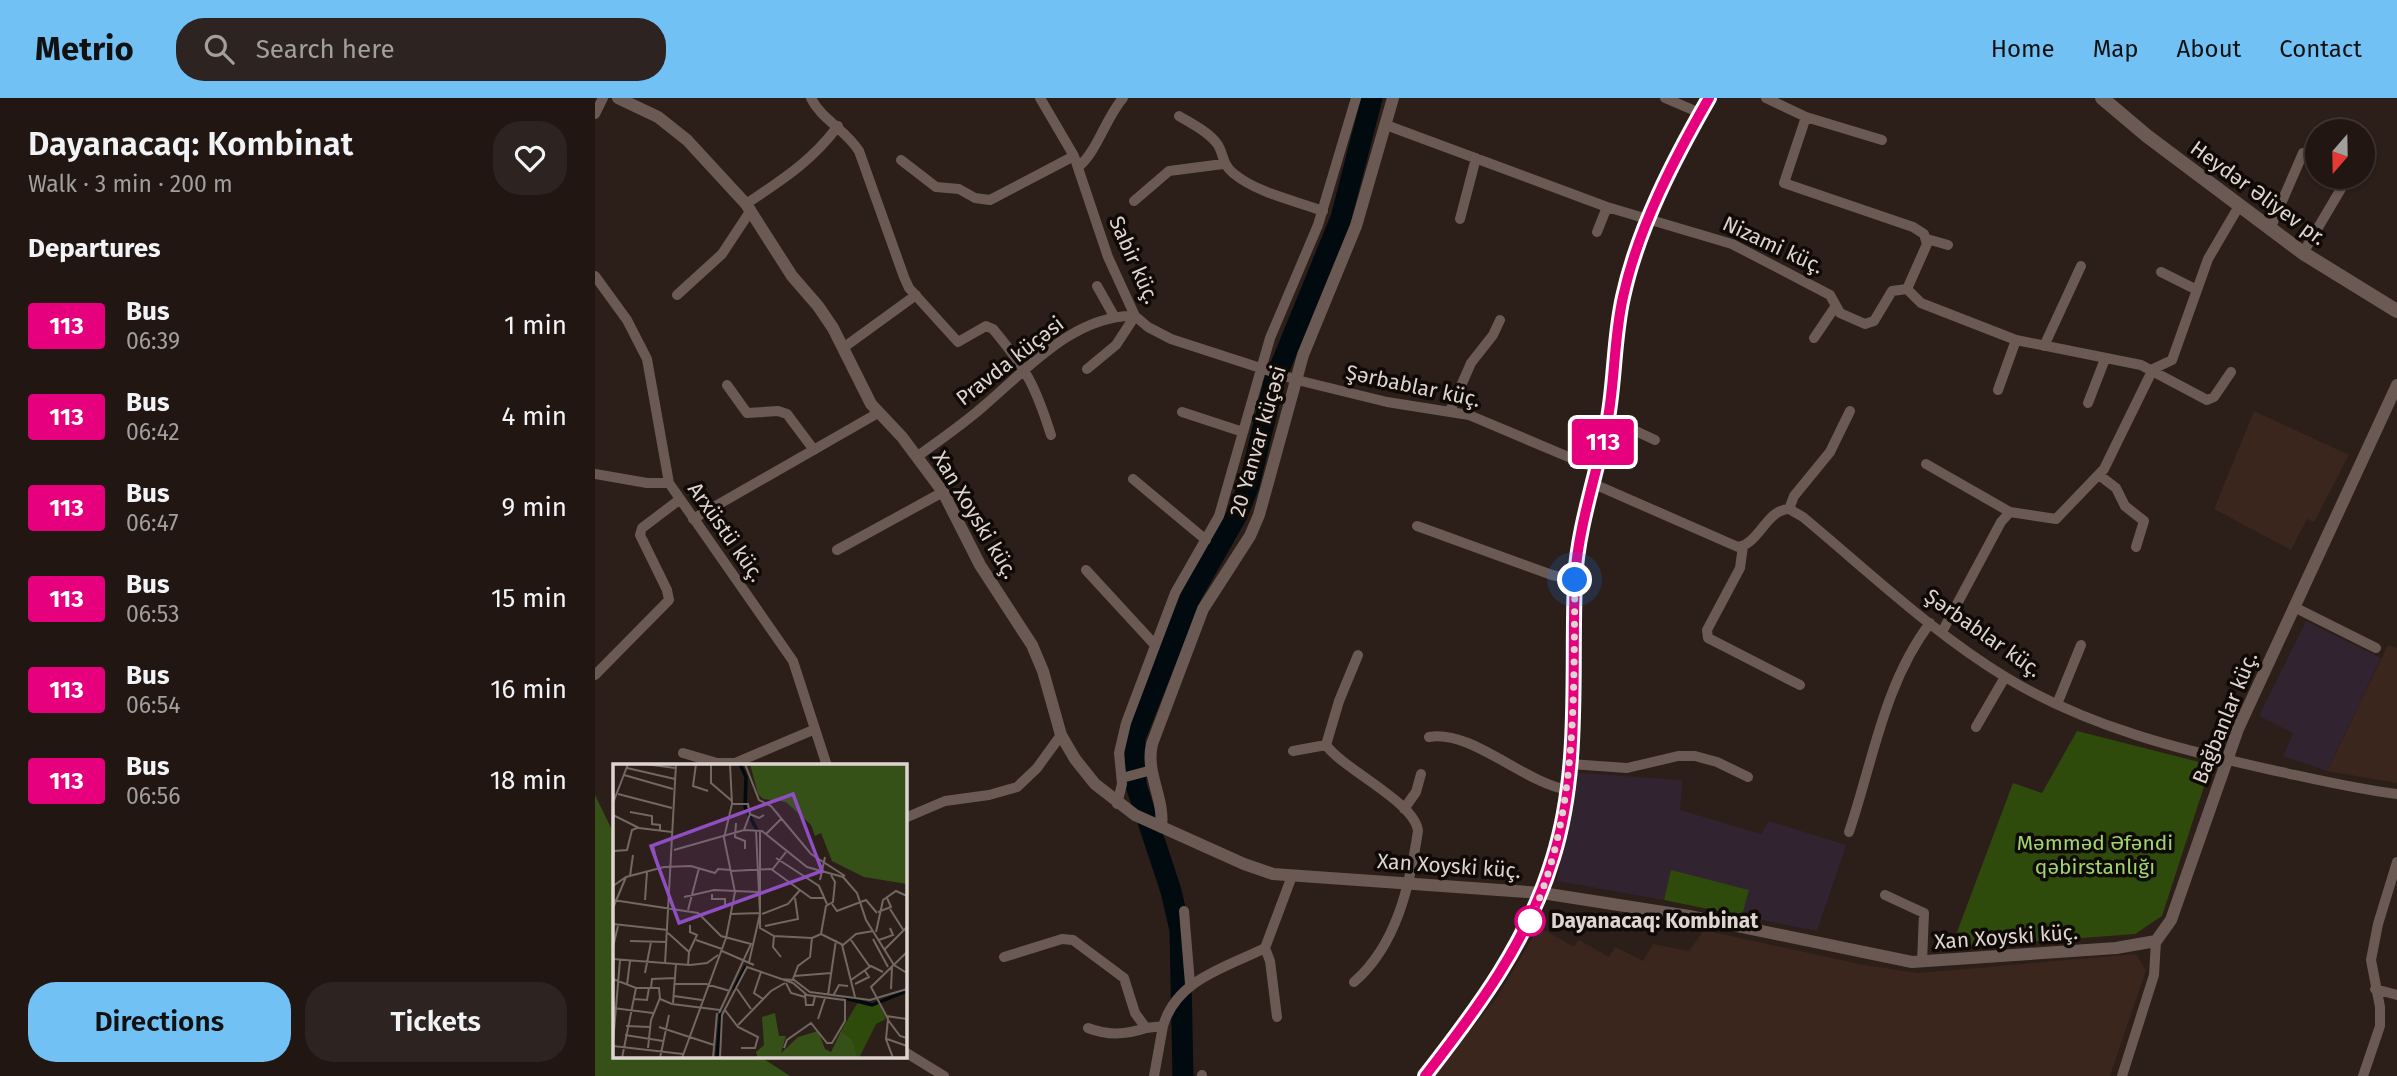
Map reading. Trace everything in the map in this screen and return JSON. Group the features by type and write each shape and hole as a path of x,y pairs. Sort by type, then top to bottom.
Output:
{"main road":[{"name":"Heydər Əliyev pr.","path":"2102,98 2303,253 2397,311"}],"street":[{"path":"595,114 603,98"},
{"name":"Xan Xoyski küç.","path":"618,98 658,117 687,140 748,207 792,276 825,317 863,391 878,413 918,456 943,492 980,565 1032,645 1043,671 1061,736 1075,759 1117,804 1135,815 1244,864 1292,877 1411,881 1542,892 1689,916 1891,960 1922,962 2116,948 2156,941"},
{"path":"811,98 815,106 849,135 859,151 904,277 916,295 958,342 990,326 1025,368 1036,387 1051,435"},
{"name":"Sabir küç.","path":"1039,98 1074,156 1108,257 1135,316 1171,339 1297,380"},
{"path":"1078,167 1091,154 1109,113 1122,98"},
{"path":"1117,804 1123,778 1119,744 1175,593 1221,509 1270,338 1323,211 1356,98"},
{"name":"20 Yanvar küçəsi","path":"1159,826 1162,809 1148,771 1152,744 1203,609 1250,537 1259,515 1308,343 1356,226 1392,98"},
{"path":"1665,98 1700,113"},
{"path":"1425,1076 1499,976 1542,892 1559,839 1570,764 1575,580 1608,418 1623,295 1649,221 1709,98"},
{"path":"1766,98 1806,117 1882,141"},
{"path":"1179,116 1212,137 1220,149 1223,164"},
{"path":"1806,117 1784,183 1913,226 1927,239 1948,245"},
{"name":"Nizami küç.","path":"1386,125 1607,207 1732,244 1831,295 1840,313 1870,325 1892,291 1907,289"},
{"path":"677,295 722,254 748,207 817,154 838,126"},
{"path":"2270,229 2303,153"},
{"path":"901,160 936,187 959,189 975,198 990,200 1074,156"},
{"path":"1460,219 1476,158"},
{"path":"1134,201 1169,171 1223,164 1258,187 1323,211"},
{"path":"2303,253 2341,189"},
{"path":"1926,464 2010,512 2056,519 2109,461 2153,369 2172,360 2195,289 2208,259 2239,206"},
{"path":"1597,232 1607,207"},
{"path":"1927,239 1907,289 1921,303 2016,340 2153,369 2207,400 2214,397 2231,372"},
{"path":"2044,346 2081,266"},
{"path":"2161,272 2195,289"},
{"name":"Arxüstü küç.","path":"595,276 627,320 647,359 669,483 793,661 813,730 826,764"},
{"path":"1097,286 1114,316"},
{"path":"843,348 916,295"},
{"path":"1814,338 1835,307"},
{"name":"Pravda küçəsi","path":"918,456 985,405 1025,368 1088,326 1114,316 1135,316"},
{"path":"1087,369 1116,345 1135,316"},
{"path":"1450,411 1471,363 1493,335 1500,320"},
{"path":"1998,390 2016,340"},
{"path":"2088,403 2105,359"},
{"name":"Şərbablar küç.","path":"1297,380 1387,402 1450,411 1489,422 1597,469"},
{"path":"727,385 747,413 778,411 787,414 814,450"},
{"name":"Bağbanlar küç.","path":"2122,1076 2154,975 2156,941 2171,920 2226,760 2397,385"},
{"path":"1800,685 1708,638 1707,630 1740,568 1743,546 1778,512 1789,509 1794,496 1830,452 1850,411"},
{"path":"1182,412 1243,432"},
{"path":"693,519 878,413"},
{"path":"1608,418 1655,440"},
{"path":"595,474 647,484 669,483"},
{"path":"2099,474 2116,488 2121,502 2144,521 2136,547"},
{"path":"1133,480 1206,540"},
{"path":"1594,484 1725,543 1743,546"},
{"path":"837,550 943,492"},
{"path":"595,675 669,600 667,590 640,535 642,528 679,500"},
{"name":"Şərbablar küç.","path":"1789,509 1803,517 1942,632 2005,677 2057,704 2141,737 2226,760 2334,784 2397,794"},
{"path":"1942,632 2001,522 2010,512"},
{"path":"1417,526 1552,575 1575,580"},
{"path":"1086,569 1155,645"},
{"path":"2294,607 2376,648"},
{"path":"1849,832 1895,683 1916,642 1930,623"},
{"path":"2057,704 2081,645"},
{"path":"1326,745 1339,701 1358,655"},
{"path":"1976,727 2005,677"},
{"path":"683,753 717,763 735,763 813,730"},
{"path":"907,817 945,801 989,795 1017,787 1037,768 1061,736"},
{"path":"1429,737 1459,741 1544,785 1568,790"},
{"path":"1293,751 1326,745"},
{"path":"1326,745 1403,809 1417,825 1411,881 1380,954 1355,982"},
{"path":"1570,764 1627,768 1678,756 1695,756 1717,761 1748,777"},
{"path":"1123,778 1148,771"},
{"path":"1403,809 1416,792 1421,774"},
{"path":"2363,1076 2379,1026 2380,1007 2371,960 2378,924 2395,879 2397,862"},
{"path":"1154,1076 1163,1027 1173,1002 1190,984 1265,948 1292,877"},
{"path":"1885,895 1924,913 1922,962"},
{"path":"1184,911 1190,984"},
{"path":"1004,957 1062,939 1073,940 1124,978 1135,1013 1146,1028"},
{"path":"1265,948 1271,961 1277,1017"},
{"path":"2375,989 2397,995"},
{"path":"1088,1028 1105,1034 1163,1027"},
{"path":"907,1053 944,1076"}],"shaded area":[{"path":"2254,411 2349,455 2314,522 2307,519 2291,550 2214,509"},
{"path":"2306,621 2381,658 2327,771 2283,756 2293,733 2259,716"},
{"path":"2388,645 2397,648 2397,783 2327,771"},
{"path":"1579,773 1682,780 1680,810 1761,834 1769,821 1846,845 1817,931 1742,916 1749,890 1671,871 1664,900 1557,881"},
{"path":"1539,927 1574,947 1579,940 1609,957 1615,947 1643,961 1653,944 1689,951 1704,930 1864,965 1918,973 2136,954 2146,970 2110,1076 1433,1076 1497,997"}],"green space":[{"name":"Məmməd Əfəndi qəbirstanlığı","path":"2077,731 2211,765 2162,916 2135,934 1951,948 2013,783 2042,793"},
{"path":"595,795 613,832 613,1058 763,1058 790,1076 595,1076"},
{"path":"1671,870 1749,890 1742,916 1664,900"}],"waterway":[{"path":"1183,1076 1180,930 1171,891 1136,785 1135,738 1192,594 1238,513 1249,485 1274,382 1341,218 1372,98"}],"bus line":[{"name":"113","path":"1425,1076 1471,1017 1510,958 1532,916 1554,856 1564,816 1570,764 1576,565 1608,418 1623,295 1661,192 1709,98"}],"place":[{"name":"Dayanacaq: Kombinat","path":"1530,921"}],"route":[{"path":"1530,921 1554,856 1568,790 1575,580"}]}
